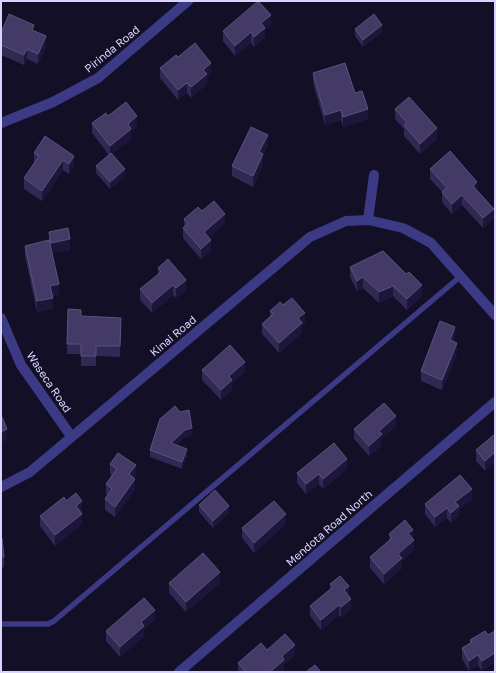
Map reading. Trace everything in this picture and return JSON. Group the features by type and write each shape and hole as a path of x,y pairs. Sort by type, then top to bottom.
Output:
{"street":[{"name":"Pirinda Road","path":"1,123 53,102 98,78 188,1"},
{"path":"368,220 374,175"},
{"name":"Kinai Road","path":"1,487 30,472 310,237 346,221 368,220 403,228 431,243 495,315"},
{"name":"Waseca Road","path":"1,318 21,365 72,436"},
{"name":"Mendota Road North","path":"179,672 495,402"}],"lane":[{"path":"1,624 48,624 54,621 461,276"}],"building":[{"path":"258,1 271,15 261,23 265,28 254,37 251,32 235,46 223,31"},
{"path":"9,14 34,25 32,30 46,36 38,54 27,49 24,55 1,45 1,33"},
{"path":"374,14 382,25 363,40 355,29"},
{"path":"195,43 211,63 203,70 207,74 191,87 187,83 178,90 160,68 176,55 178,57"},
{"path":"345,63 355,93 362,91 368,109 343,117 341,110 325,115 313,73"},
{"path":"409,97 437,128 420,144 404,125 407,123 395,109"},
{"path":"126,102 137,116 128,124 131,129 110,146 92,123 106,113 108,116"},
{"path":"251,127 268,135 259,152 263,154 253,176 232,166"},
{"path":"45,136 74,156 69,164 63,160 42,191 24,178 39,156 34,153"},
{"path":"450,151 477,182 473,186 494,209 483,218 462,195 452,204 442,192 447,188 430,169"},
{"path":"111,153 125,169 110,182 96,166"},
{"path":"214,201 225,214 204,232 211,240 201,249 183,228 188,224 184,219 198,207 202,211"},
{"path":"68,228 70,239 51,243 49,232"},
{"path":"49,240 59,284 50,286 53,298 37,301 25,246"},
{"path":"383,251 406,274 409,272 422,285 407,299 393,286 379,292 363,277 357,281 350,267"},
{"path":"168,259 186,280 176,288 173,285 152,303 140,289 161,272 158,268"},
{"path":"292,298 305,313 298,318 302,323 279,343 262,324 273,314 270,311 280,302 283,305"},
{"path":"68,309 81,310 81,316 121,318 120,346 96,346 96,356 81,356 81,344 67,344"},
{"path":"440,321 455,327 450,340 457,343 442,380 421,371"},
{"path":"230,345 245,362 229,376 232,380 221,390 202,370"},
{"path":"384,403 396,416 379,431 382,434 369,446 354,429"},
{"path":"175,406 180,412 189,410 192,428 185,430 171,443 187,449 182,462 150,450 160,419"},
{"path":"1,417 7,429 1,432"},
{"path":"495,434 495,454 494,453 485,461 476,450"},
{"path":"334,443 347,459 323,479 319,474 306,484 297,473"},
{"path":"118,453 136,465 129,474 135,479 115,507 105,499 112,489 106,484 117,469 110,464"},
{"path":"460,475 472,489 455,502 459,506 451,513 447,508 435,517 425,504"},
{"path":"215,490 229,506 213,521 199,505"},
{"path":"76,493 82,501 76,506 82,514 55,535 40,516 64,497 66,501"},
{"path":"274,501 286,514 254,543 242,528"},
{"path":"405,520 413,530 408,533 414,540 398,554 402,558 384,574 370,557 392,538 389,534"},
{"path":"2,538 4,557 1,557"},
{"path":"203,553 220,572 186,602 169,583"},
{"path":"340,576 349,586 344,590 351,599 341,607 339,605 321,620 310,606 333,587 330,584"},
{"path":"144,598 155,610 141,622 144,626 120,647 106,631"},
{"path":"485,631 488,635 495,631 495,653 482,661 478,655 469,661 462,648 472,642 470,640"},
{"path":"285,634 295,645 282,656 284,660 270,672 246,672 238,663 261,643 267,650"},
{"path":"315,665 321,672 307,671"}]}
